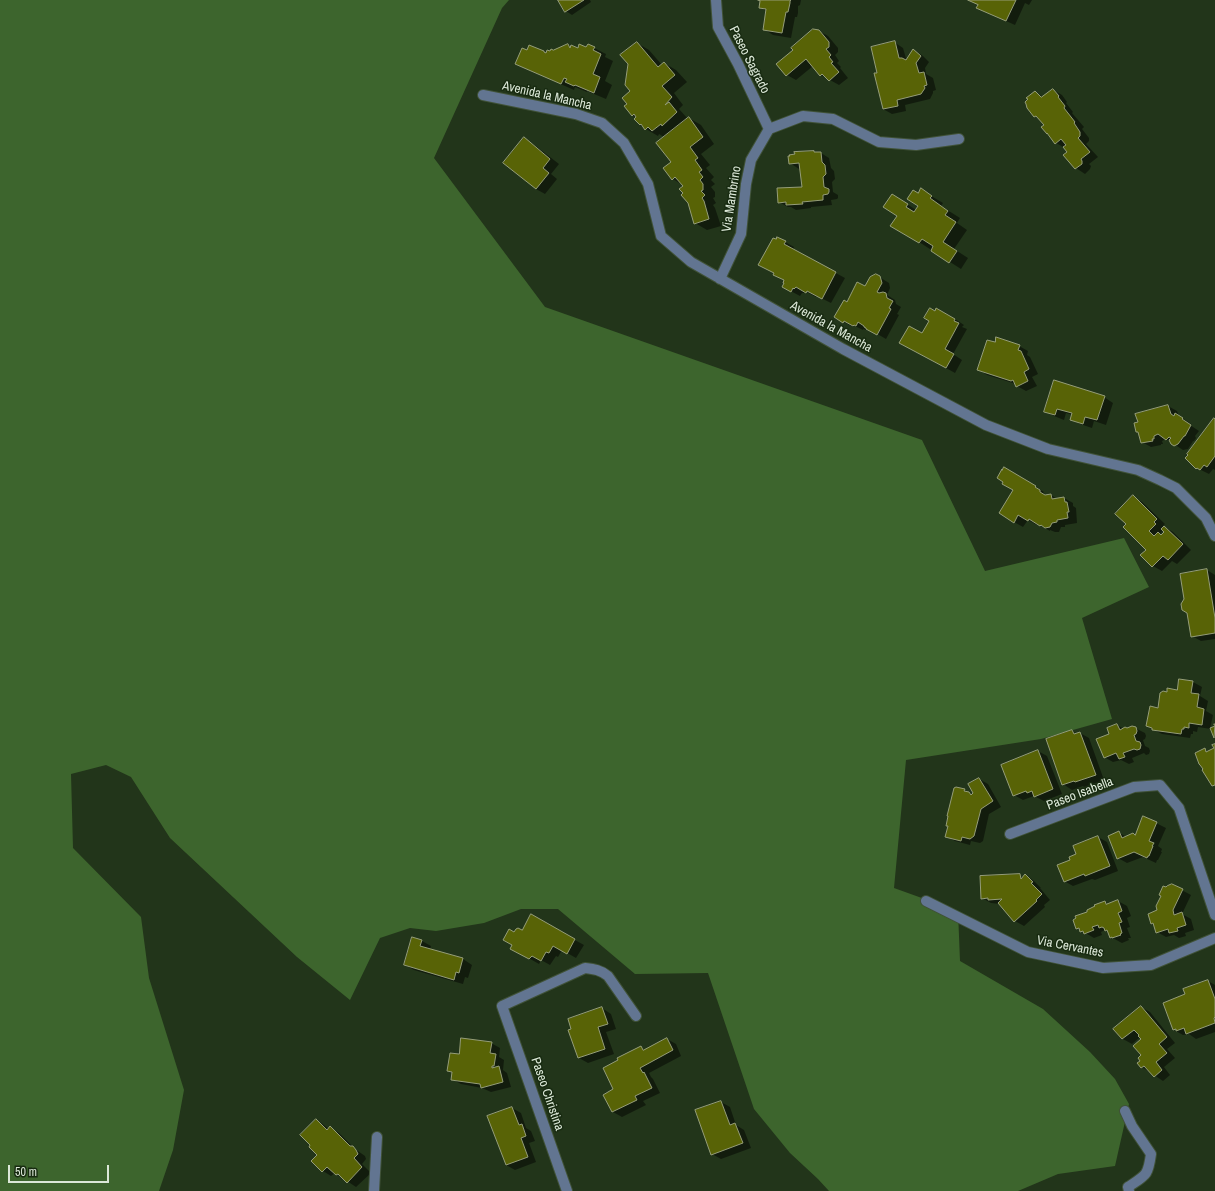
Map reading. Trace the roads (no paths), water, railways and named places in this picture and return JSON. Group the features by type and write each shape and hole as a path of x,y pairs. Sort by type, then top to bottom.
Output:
{"street":[{"name":"Paseo Sagrado","path":"716,0 718,27 738,64 769,129"},
{"name":"Avenida la Mancha","path":"483,95 576,114 602,123 624,143 648,184 661,236 691,262 843,349 986,425 1048,449 1138,470 1176,488 1206,518 1215,536"},
{"path":"769,129 803,116 833,119 879,142 916,145 959,139"},
{"name":"Via Mambrino","path":"720,279 741,234 746,184 751,160 769,129"},
{"name":"Paseo Isabella","path":"1010,834 1134,788 1160,785 1179,808 1215,915"},
{"name":"Via Cervantes","path":"926,902 1028,952 1103,968 1151,965 1215,938"},
{"name":"Paseo Christina","path":"567,1191 502,1006 585,968 602,971 608,976 636,1016"},
{"path":"1125,1111 1132,1126 1151,1154 1149,1169 1144,1176 1129,1189"},
{"path":"374,1191 377,1137"}]}
